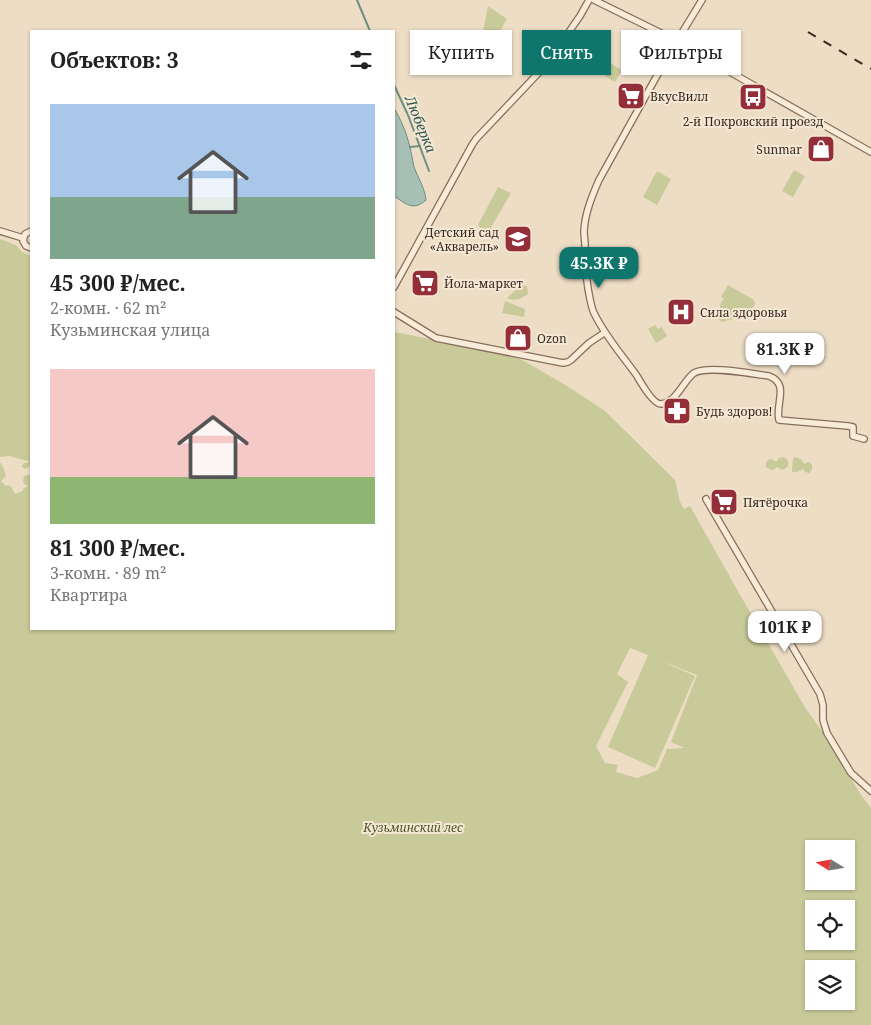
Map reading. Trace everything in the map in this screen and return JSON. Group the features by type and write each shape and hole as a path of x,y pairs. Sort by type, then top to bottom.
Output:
{"street":[{"path":"395,284 476,139 546,65 589,0"},
{"path":"594,0 653,30"},
{"path":"684,30 702,0"},
{"path":"658,75 598,180 588,207 584,231 587,286 593,311 604,333 655,401 662,404 672,399 690,377 700,370 712,369 766,376 775,379 780,388 779,420 853,427 852,436 864,439"},
{"path":"735,75 871,152"},
{"path":"0,231 23,238"},
{"path":"30,231 26,233 23,238 25,245 30,248"},
{"path":"395,313 436,338 563,363 571,360 589,343 604,333"},
{"path":"706,499 820,694 823,705 823,720 827,733 852,773 871,791"}],"green space":[{"path":"488,6 507,19 501,30 483,30"},
{"path":"611,64 621,69 615,82 603,75 611,75"},
{"path":"794,170 805,176 793,197 782,191"},
{"path":"657,171 671,179 657,205 643,197"},
{"path":"498,187 511,193 486,236 478,225"},
{"path":"0,239 16,245 22,252 30,256 30,466 25,469 21,466 24,463 29,463 28,461 9,456 0,457"},
{"path":"521,285 527,286 528,294 513,300 507,298"},
{"path":"728,285 754,300 755,304 748,315 722,322 718,319 721,302 724,299 721,297"},
{"path":"505,301 525,309 524,317 502,313"},
{"path":"655,325 658,329 662,327 667,336 656,343 648,329"},
{"name":"Кузьминский лес","path":"395,332 509,354 567,386 605,411 675,480 680,502 684,509 690,506 806,709 871,808 871,1025 0,1025 0,462 6,476 1,481 5,485 11,486 15,494 23,491 28,486 24,484 24,476 30,475 30,630 395,630","holes":["630,648 648,655 608,747 655,768 695,676 659,660 697,675 671,742 684,748 667,749 658,770 637,778 616,772 618,765 605,763 596,746 628,682 617,674"]},
{"path":"783,457 788,462 788,466 785,469 782,470 777,467 771,470 766,467 768,460 772,459 776,462 779,458"},
{"path":"796,457 802,460 804,464 808,462 812,464 812,470 809,473 803,469 792,472 793,458"}],"shaded area":[{"path":"395,110 405,132 414,167 423,187 426,200 421,204 413,206 395,197"}],"waterway":[{"name":"Люберка","path":"357,0 370,30"},
{"name":"Люберка","path":"395,87 408,115 429,171"},
{"path":"410,147 420,146"}],"railway":[{"path":"808,32 871,69"}],"place":[{"name":"ВкусВилл","path":"631,96"},
{"name":"2-й Покровский проезд","path":"753,97"},
{"name":"Sunmar","path":"821,149"},
{"name":"Детский сад «Акварель»","path":"518,239"},
{"name":"Йола-маркет","path":"425,283"},
{"name":"Сила здоровья","path":"681,312"},
{"name":"Ozon","path":"518,338"},
{"name":"Будь здоров!","path":"677,411"},
{"name":"Пятёрочка","path":"724,502"}]}
